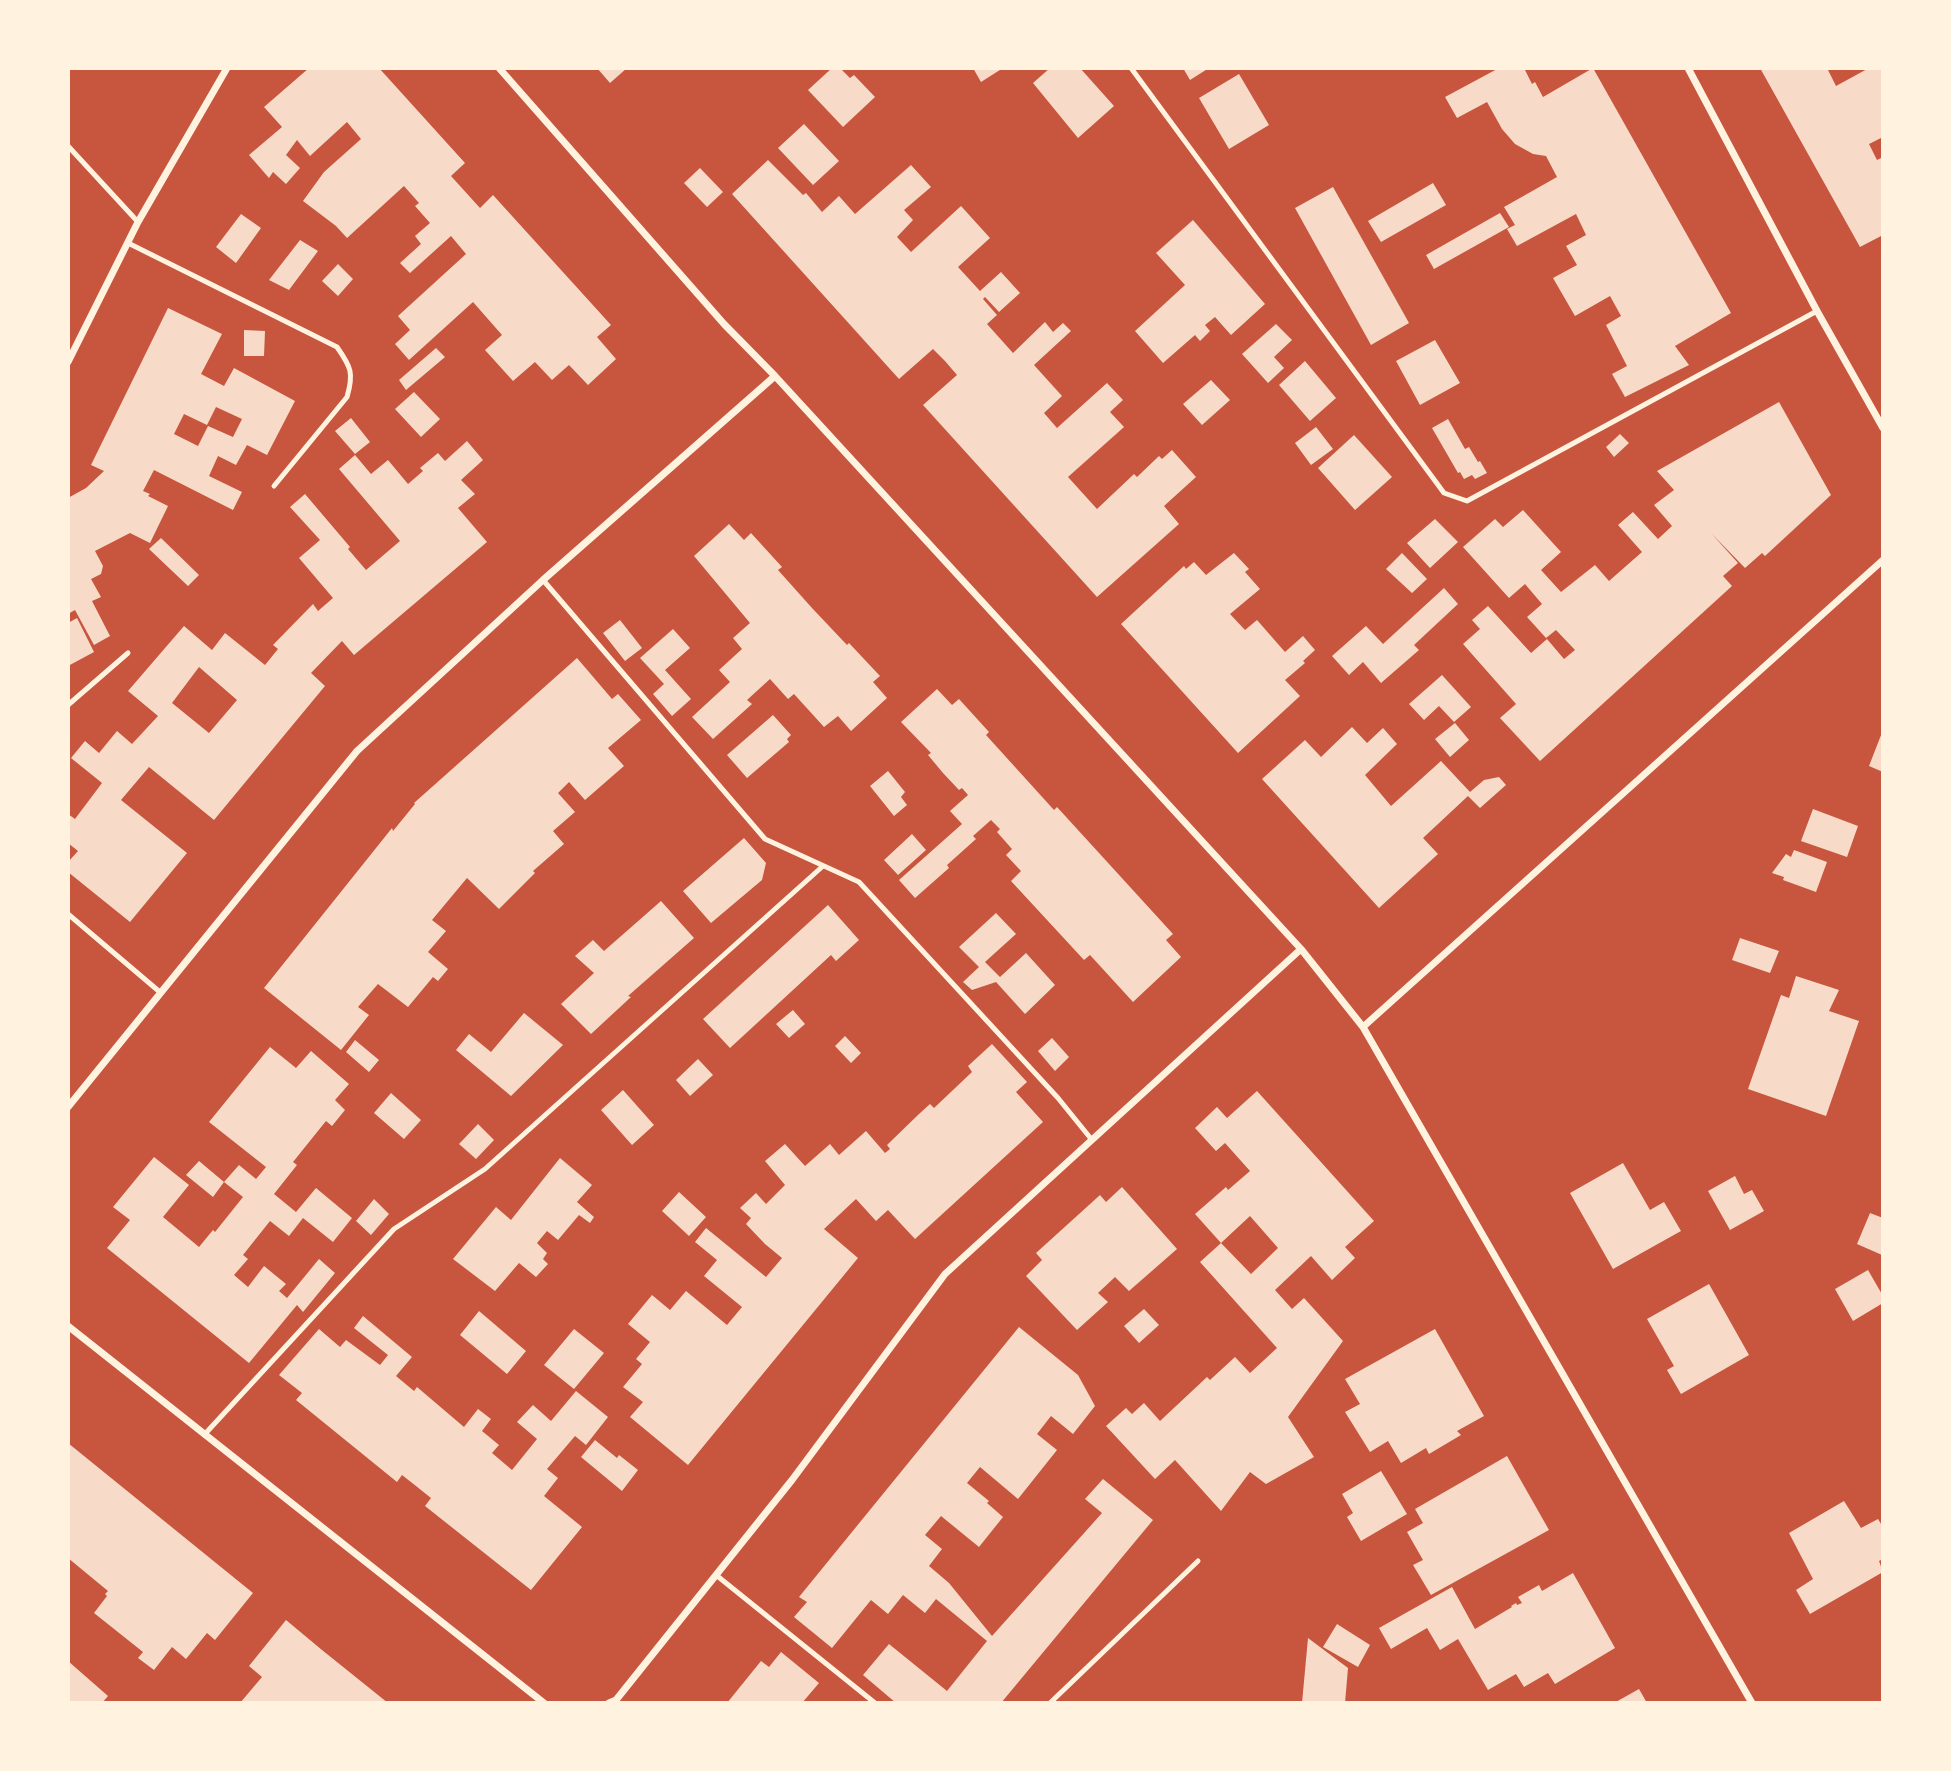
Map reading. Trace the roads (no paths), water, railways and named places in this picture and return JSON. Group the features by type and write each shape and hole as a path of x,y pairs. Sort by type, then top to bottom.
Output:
{"street":[{"path":"68,362 138,222 227,68"},
{"path":"499,68 724,324 775,376 1301,949 1363,1027 1752,1703"},
{"path":"1688,68 1817,311 1883,428"},
{"path":"68,1107 357,751 543,580 775,376"},
{"path":"1363,1027 1883,560"},
{"path":"609,1703 616,1700 792,1480 945,1274 1301,949"},
{"path":"68,1326 544,1703"}],"lane":[{"path":"1131,68 1444,493 1467,501 1817,311"},
{"path":"68,146 138,222"},
{"path":"128,243 337,347 347,362 352,380 347,397 274,486"},
{"path":"543,580 765,839 859,882 1058,1098 1092,1140"},
{"path":"68,705 128,653"},
{"path":"204,1435 394,1229 485,1169 823,866"},
{"path":"68,914 161,993"},
{"path":"1050,1703 1198,1561"},
{"path":"716,1575 875,1703"}]}
